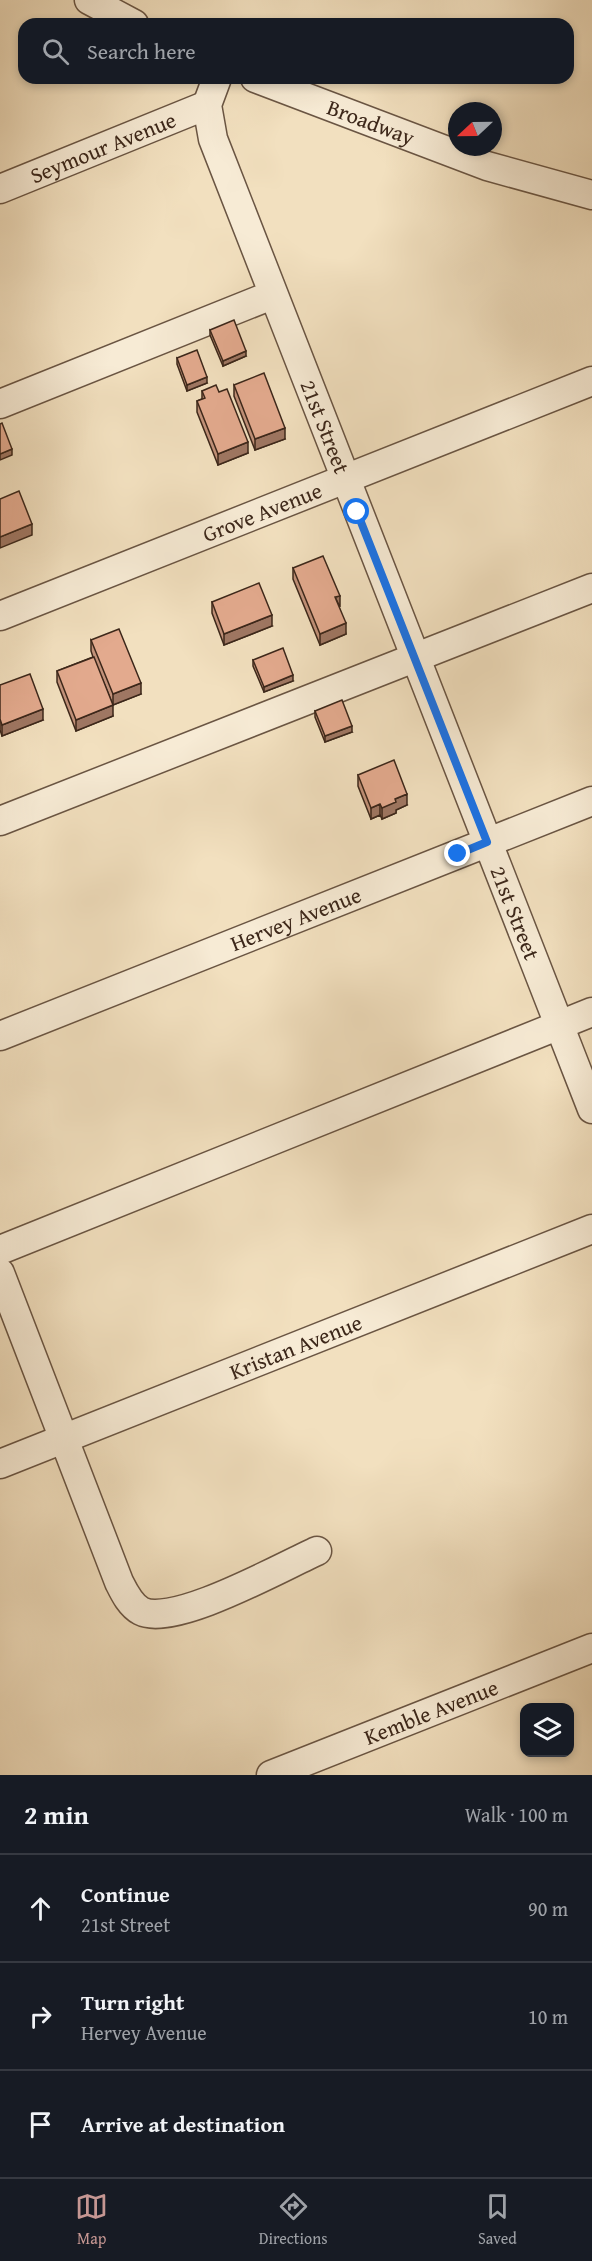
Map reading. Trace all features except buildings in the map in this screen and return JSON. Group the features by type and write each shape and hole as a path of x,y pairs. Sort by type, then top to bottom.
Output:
{"street":[{"path":"89,0 123,18"},
{"path":"207,105 215,84"},
{"name":"Broadway","path":"269,84 488,166 592,195"},
{"name":"Seymour Avenue","path":"0,189 207,105"},
{"name":"21st Street","path":"207,105 213,139 272,295 592,1108"},
{"path":"0,404 272,295"},
{"name":"Grove Avenue","path":"0,616 592,381"},
{"path":"0,821 592,588"},
{"name":"Hervey Avenue","path":"0,1036 592,801"},
{"path":"0,1250 592,1012"},
{"name":"Kristan Avenue","path":"0,1464 592,1228"},
{"path":"0,1273 119,1582 126,1596 140,1611 156,1615 175,1613 199,1605 317,1551"},
{"name":"Kemble Avenue","path":"271,1775 592,1648"}],"route":[{"path":"357,512 487,842 458,854"}]}
